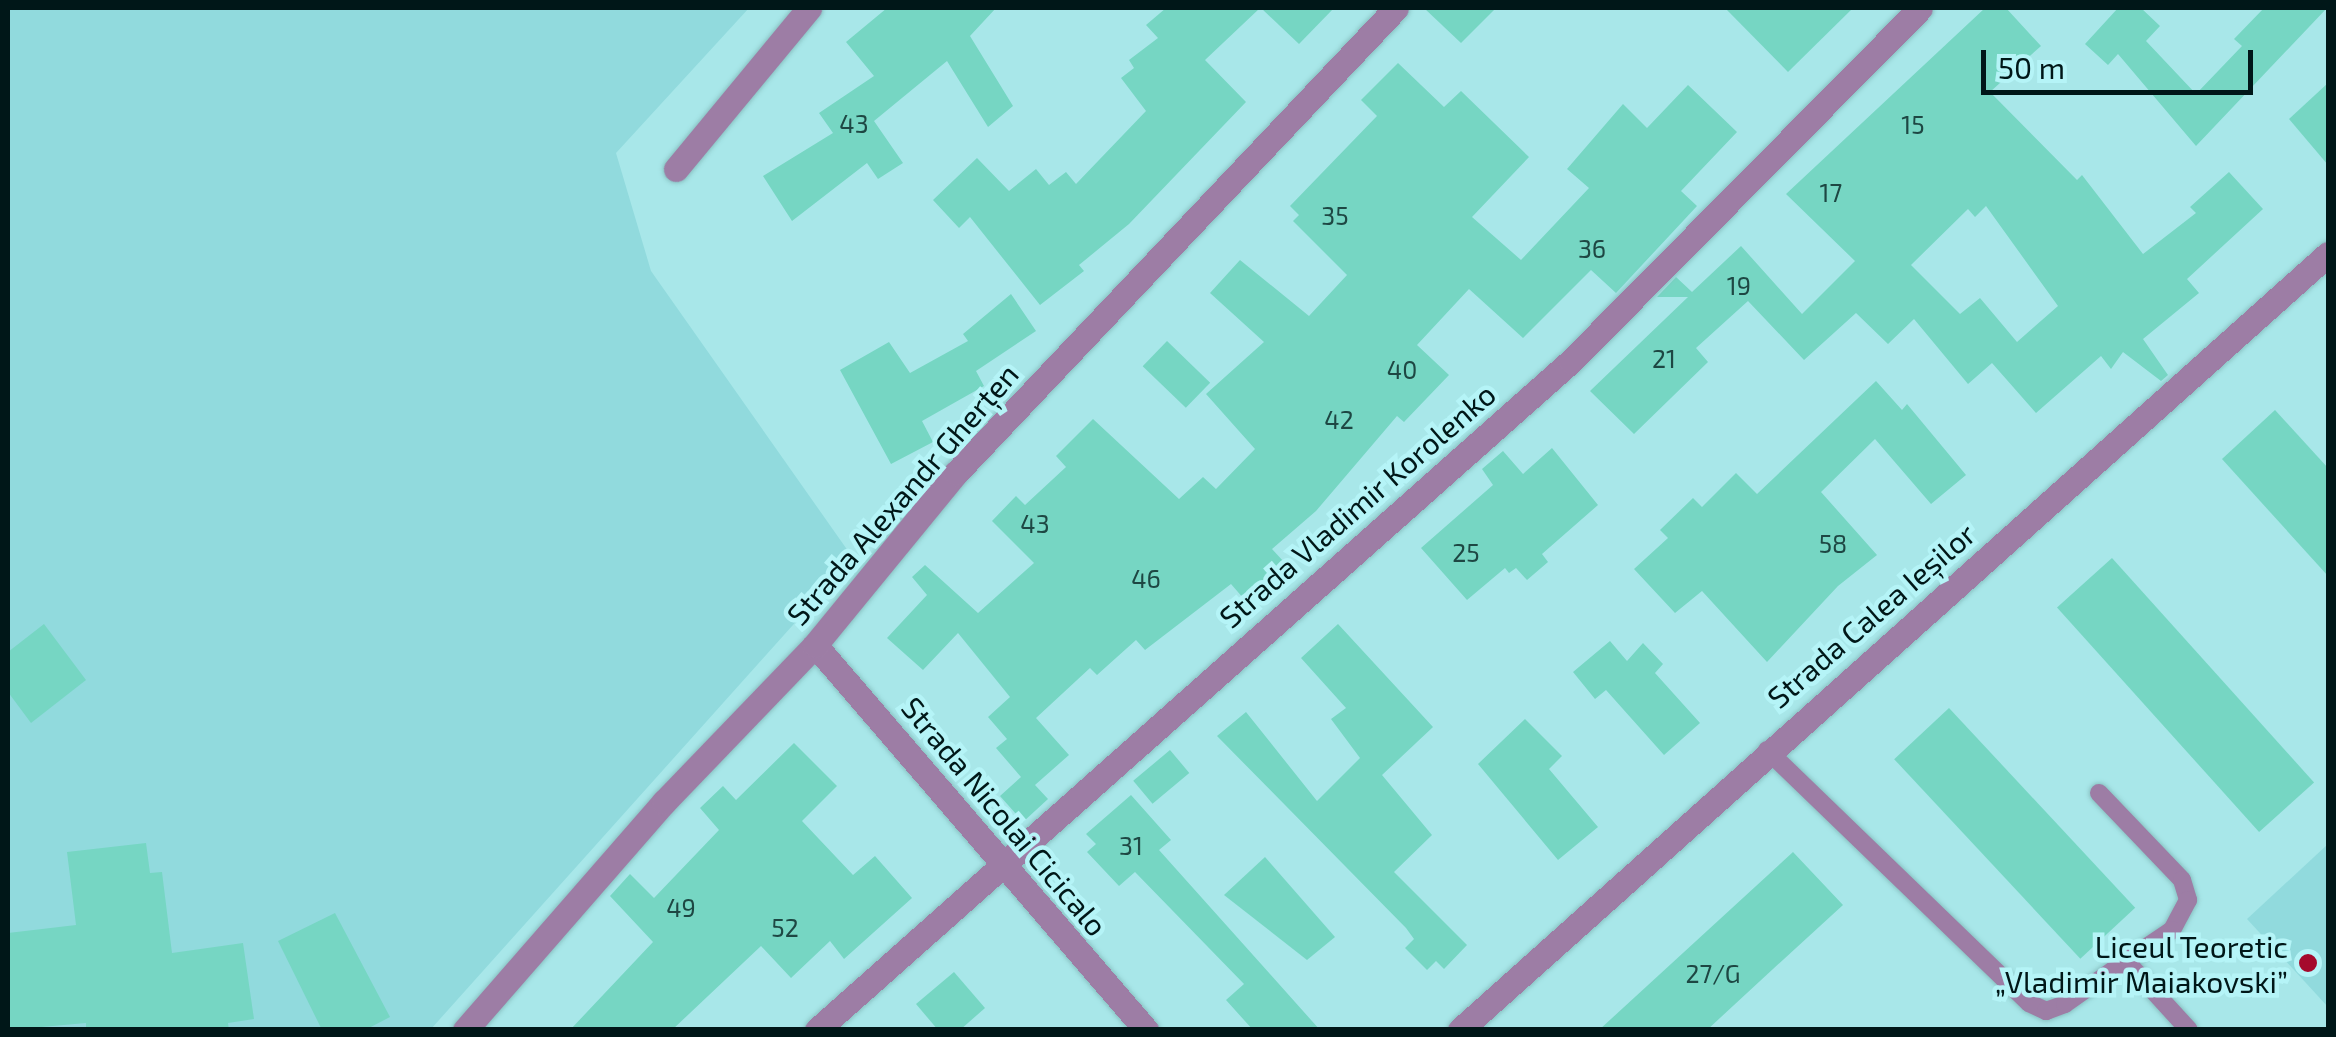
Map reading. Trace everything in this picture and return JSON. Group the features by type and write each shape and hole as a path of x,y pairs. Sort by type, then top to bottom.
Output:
{"street":[{"path":"676,168 809,8"},
{"name":"Strada Alexandr Gherțen","path":"465,1030 664,802 814,646 956,473 1396,8"},
{"name":"Strada Vladimir Korolenko","path":"817,1030 1003,866 1080,790 1571,361 1920,8"},
{"name":"Strada Calea Ieșilor","path":"1471,1026 1767,750 2325,266"},
{"name":"Strada Nicolai Cicicalo","path":"814,646 1146,1030"}],"lane":[{"path":"1767,750 2029,1003 2046,1010 2065,1004 2172,930 2188,900 2182,880 2099,793"},
{"path":"2126,961 2188,1030"}],"shaded area":[{"path":"8,8 749,8 616,153 651,271 853,558 431,1029 8,1029"},
{"name":"Liceul Teoretic „Vladimir Maiakovski”","path":"2328,844 2328,1007 2247,919"}],"building":[{"path":"887,8 996,8 970,36 1013,106 988,127 947,61 874,121 903,163 878,179 867,163 792,221 763,176 833,133 819,113 874,76 846,42"},
{"path":"1166,8 1260,8 1205,60 1246,102 1129,224 1079,265 1084,271 1040,305 970,217 959,228 933,200 977,158 1009,191 1036,169 1049,185 1066,172 1076,184 1146,111 1121,78 1134,68 1129,60 1158,38 1146,25"},
{"path":"1261,8 1334,8 1299,44"},
{"path":"1424,8 1496,8 1461,43"},
{"path":"1725,8 1853,8 1788,72"},
{"path":"1985,8 2006,8 2041,46 1990,92 2077,180 2082,175 2143,254 2196,213 2190,207 2229,172 2263,209 2187,279 2199,293 2143,339 2168,375 2161,381 2123,352 2111,369 2101,356 2036,413 1992,363 1968,384 1914,319 1888,344 1856,313 1804,360 1748,301 1696,348 1708,362 1634,434 1590,391 1688,297 1657,297 1676,277 1692,292 1741,246 1802,314 1855,261 1786,194","holes":["1986,206 2058,306 2017,342 1980,298 1960,314 1911,265 1968,209 1975,217"]},
{"path":"2118,8 2141,8 2160,26 2146,41 2196,94 2242,46 2234,39 2264,8 2327,8 2196,146 2118,54 2108,65 2085,44"},
{"path":"1398,63 1444,107 1461,91 1529,157 1472,217 1521,260 1589,188 1567,169 1623,104 1647,128 1688,85 1737,132 1681,191 1697,206 1616,293 1591,270 1523,338 1469,289 1417,345 1449,375 1404,422 1397,416 1316,511 1272,549 1284,562 1244,599 1231,584 1145,650 1136,640 1097,675 1090,668 1036,718 1069,755 1035,785 1048,799 1023,822 1000,796 1021,777 996,748 1007,739 988,717 1010,697 958,633 923,670 887,638 927,595 912,577 925,565 978,613 1034,563 992,521 1016,496 1025,505 1066,467 1056,456 1093,419 1179,499 1203,477 1216,489 1255,449 1206,394 1264,342 1210,293 1240,260 1309,316 1347,275 1293,221 1299,215 1290,206 1377,116 1361,100"},
{"path":"2328,83 2328,165 2289,119"},
{"path":"1011,294 1036,331 976,371 984,386 922,421 933,442 891,464 840,370 889,342 910,373 968,341 963,334"},
{"path":"1167,341 1210,383 1186,408 1143,366"},
{"path":"1876,381 1902,410 1907,404 1966,475 1931,504 1875,439 1821,492 1877,555 1838,586 1767,662 1702,591 1675,613 1634,569 1668,538 1660,530 1693,498 1702,507 1736,473 1757,494"},
{"path":"2275,410 2328,468 2328,576 2222,459"},
{"path":"1552,448 1598,505 1542,554 1548,562 1527,580 1516,568 1509,573 1505,568 1467,600 1421,548 1493,485 1482,469 1503,451 1523,474"},
{"path":"2112,558 2314,782 2259,832 2057,608"},
{"path":"44,624 86,680 31,723 8,692 8,652"},
{"path":"1338,624 1433,727 1382,775 1432,835 1394,872 1467,945 1444,969 1436,961 1427,970 1405,948 1414,939 1406,928 1217,736 1246,712 1317,801 1360,758 1331,719 1346,708 1301,658"},
{"path":"1610,641 1627,661 1643,643 1663,664 1655,673 1700,723 1664,755 1606,690 1595,699 1573,672"},
{"path":"1949,708 2135,908 2080,959 1894,759"},
{"path":"1525,719 1562,756 1549,769 1598,827 1558,860 1478,764"},
{"path":"794,743 837,786 802,821 853,875 875,856 912,898 844,959 830,941 791,978 761,946 672,1030 570,1030 653,942 610,896 630,874 654,898 719,830 700,808 723,786 736,800"},
{"path":"1170,750 1189,773 1153,804 1133,781"},
{"path":"1131,795 1171,840 1159,850 1320,1030 1253,1030 1226,1000 1244,984 1135,872 1119,886 1087,852 1096,844 1086,834"},
{"path":"146,843 150,873 162,872 172,953 243,943 254,1019 228,1023 229,1030 86,1030 86,1023 8,1030 8,933 76,925 67,852"},
{"path":"1793,852 1843,905 1707,1030 1599,1030"},
{"path":"1265,857 1335,937 1307,960 1224,895"},
{"path":"335,913 390,1017 365,1030 322,1030 278,941"},
{"path":"954,972 985,1008 960,1030 938,1030 916,1004"}],"place":[{"name":"Liceul Teoretic „Vladimir Maiakovski”","path":"2308,963"}]}
